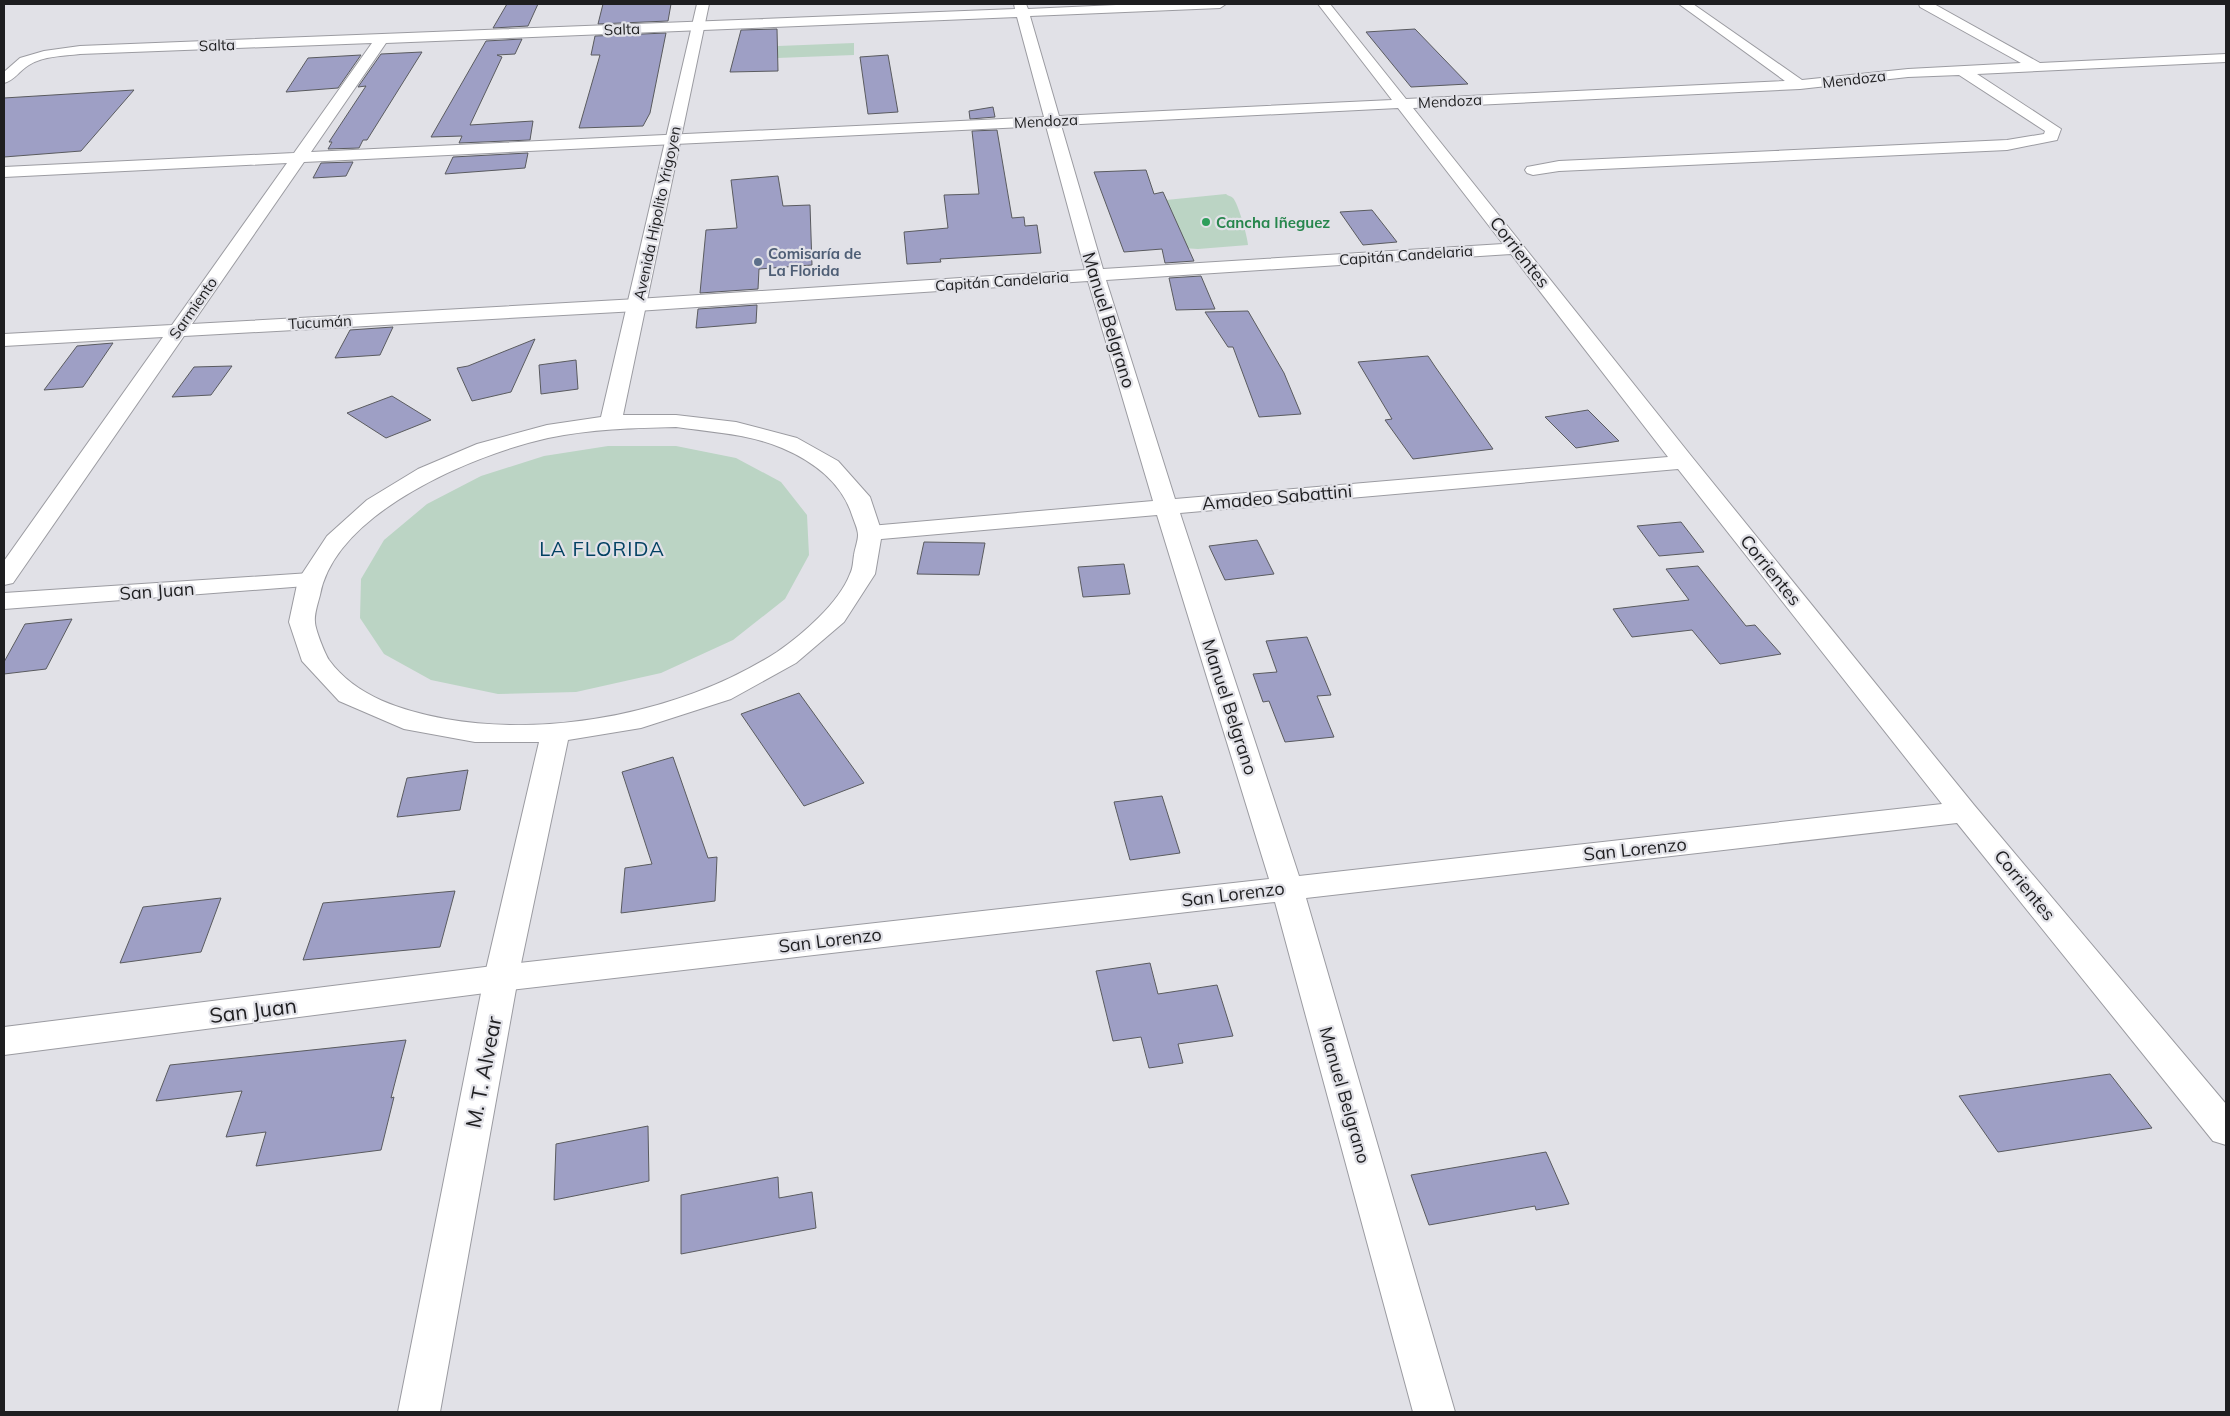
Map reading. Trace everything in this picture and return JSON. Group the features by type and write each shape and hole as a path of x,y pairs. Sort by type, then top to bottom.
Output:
{"street":[{"name":"Avenida Hipolito Yrigoyen","path":"611,422 703,4"},
{"name":"Salta","path":"4,78 25,61 44,55 80,50 698,26 1021,8 1220,4"},
{"name":"Corrientes","path":"1324,4 1518,248 1684,462 1964,812 2226,1130"},
{"path":"1685,4 1800,85"},
{"path":"1925,4 2038,67"},
{"name":"Manuel Belgrano","path":"1021,8 1095,275 1166,507 1287,888 1434,1412"},
{"name":"Sarmiento","path":"4,578 382,39"},
{"name":"Mendoza","path":"4,172 673,138 1800,85 1908,73 2226,58"},
{"path":"1533,170 1559,166 2007,145 2051,137 2053,129 1961,70"},
{"name":"Capitán Candelaria","path":"637,305 1518,248"},
{"name":"Tucumán","path":"4,340 637,305"},
{"path":"676,421 736,428 789,443 830,466 858,497 870,533 862,574 835,616 787,657 721,693 641,719 555,733 475,733 404,720 349,695 315,661 302,622 310,580 335,541 375,504 426,474 485,449 547,432 611,422 676,421"},
{"name":"Amadeo Sabattini","path":"870,533 1684,462"},
{"name":"San Juan","path":"4,601 310,580"},
{"name":"M. T. Alvear","path":"418,1412 501,978 555,733"},
{"name":"San Lorenzo","path":"501,978 1964,812"},
{"name":"San Juan","path":"4,1041 501,978"}],"green space":[{"path":"854,43 854,55 777,58 778,46"},
{"name":"Cancha Iñeguez","path":"1226,194 1233,198 1237,206 1245,228 1248,245 1198,249 1183,248 1165,204 1166,200"},
{"path":"608,446 676,446 736,458 781,482 807,515 809,555 785,599 733,640 661,673 576,692 498,694 431,680 384,654 360,618 361,579 384,540 427,504 481,476 544,456"}],"building":[{"path":"507,4 538,4 528,26 493,28"},
{"path":"603,4 671,4 668,21 598,24"},
{"path":"777,29 778,71 730,72 741,30"},
{"path":"1415,29 1468,84 1411,87 1366,32"},
{"path":"666,33 650,113 643,126 579,128 600,55 591,55 595,36"},
{"path":"522,39 515,54 497,55 502,57 470,125 533,121 530,140 459,143 462,136 431,137 486,41"},
{"path":"422,52 367,140 363,140 359,148 328,149 332,142 329,142 366,86 358,87 381,54"},
{"path":"361,55 338,88 286,92 308,58"},
{"path":"888,55 898,112 868,114 860,57"},
{"path":"134,90 81,151 4,157 4,98"},
{"path":"993,107 995,117 970,119 969,111"},
{"path":"997,130 1012,218 1024,217 1025,226 1037,225 1041,253 940,259 941,262 907,264 904,232 948,228 944,195 979,194 972,131"},
{"path":"528,153 525,168 445,174 453,157"},
{"path":"353,162 346,176 313,178 321,163"},
{"path":"1146,170 1154,194 1163,192 1194,261 1165,263 1162,249 1124,252 1094,172"},
{"path":"778,176 783,206 810,205 812,265 759,269 758,289 700,293 706,230 737,228 731,180"},
{"path":"1372,210 1397,242 1363,245 1340,212"},
{"path":"1201,276 1215,309 1176,310 1169,278"},
{"path":"757,305 756,323 696,328 698,309"},
{"path":"1248,311 1284,373 1301,414 1259,417 1233,347 1228,347 1205,312"},
{"path":"393,327 380,355 335,358 350,330"},
{"path":"535,339 511,392 472,401 457,368 468,366"},
{"path":"113,343 83,387 44,390 77,346"},
{"path":"1428,356 1493,449 1413,459 1385,420 1392,419 1358,362"},
{"path":"576,360 578,389 541,394 539,365"},
{"path":"232,366 211,395 172,397 194,367"},
{"path":"392,396 431,420 386,438 347,413"},
{"path":"1588,410 1619,441 1576,448 1545,417"},
{"path":"1681,522 1704,552 1659,556 1637,526"},
{"path":"1257,540 1274,574 1225,580 1209,546"},
{"path":"924,542 985,543 979,575 917,574"},
{"path":"1124,564 1130,594 1083,597 1078,567"},
{"path":"1698,566 1746,626 1755,625 1781,654 1720,664 1692,630 1632,637 1613,609 1689,600 1666,569"},
{"path":"72,619 46,669 4,674 4,662 25,624"},
{"path":"1307,637 1331,695 1317,696 1334,737 1285,742 1269,701 1263,702 1253,674 1277,672 1266,641"},
{"path":"799,693 864,783 804,806 741,714"},
{"path":"673,757 708,858 717,857 715,901 621,913 625,868 652,864 622,772"},
{"path":"468,770 460,810 397,817 407,778"},
{"path":"1162,796 1180,853 1130,860 1114,802"},
{"path":"455,891 440,947 303,960 323,903"},
{"path":"221,898 201,952 120,963 143,907"},
{"path":"1150,963 1158,994 1217,985 1233,1036 1178,1044 1183,1063 1149,1068 1141,1037 1113,1041 1096,971"},
{"path":"406,1040 391,1098 394,1097 381,1150 256,1166 266,1132 226,1137 242,1091 156,1101 170,1065"},
{"path":"2110,1074 2152,1128 1998,1152 1959,1096"},
{"path":"648,1126 649,1181 554,1200 556,1144"},
{"path":"1546,1152 1569,1204 1536,1210 1535,1206 1429,1225 1411,1175"},
{"path":"778,1177 779,1198 812,1192 816,1228 681,1254 681,1195"}],"place":[{"name":"Cancha Iñeguez","path":"1206,222"},
{"name":"Comisaría de La Florida","path":"758,262"}],"district":[{"name":"LA FLORIDA","path":"602,548"}]}
